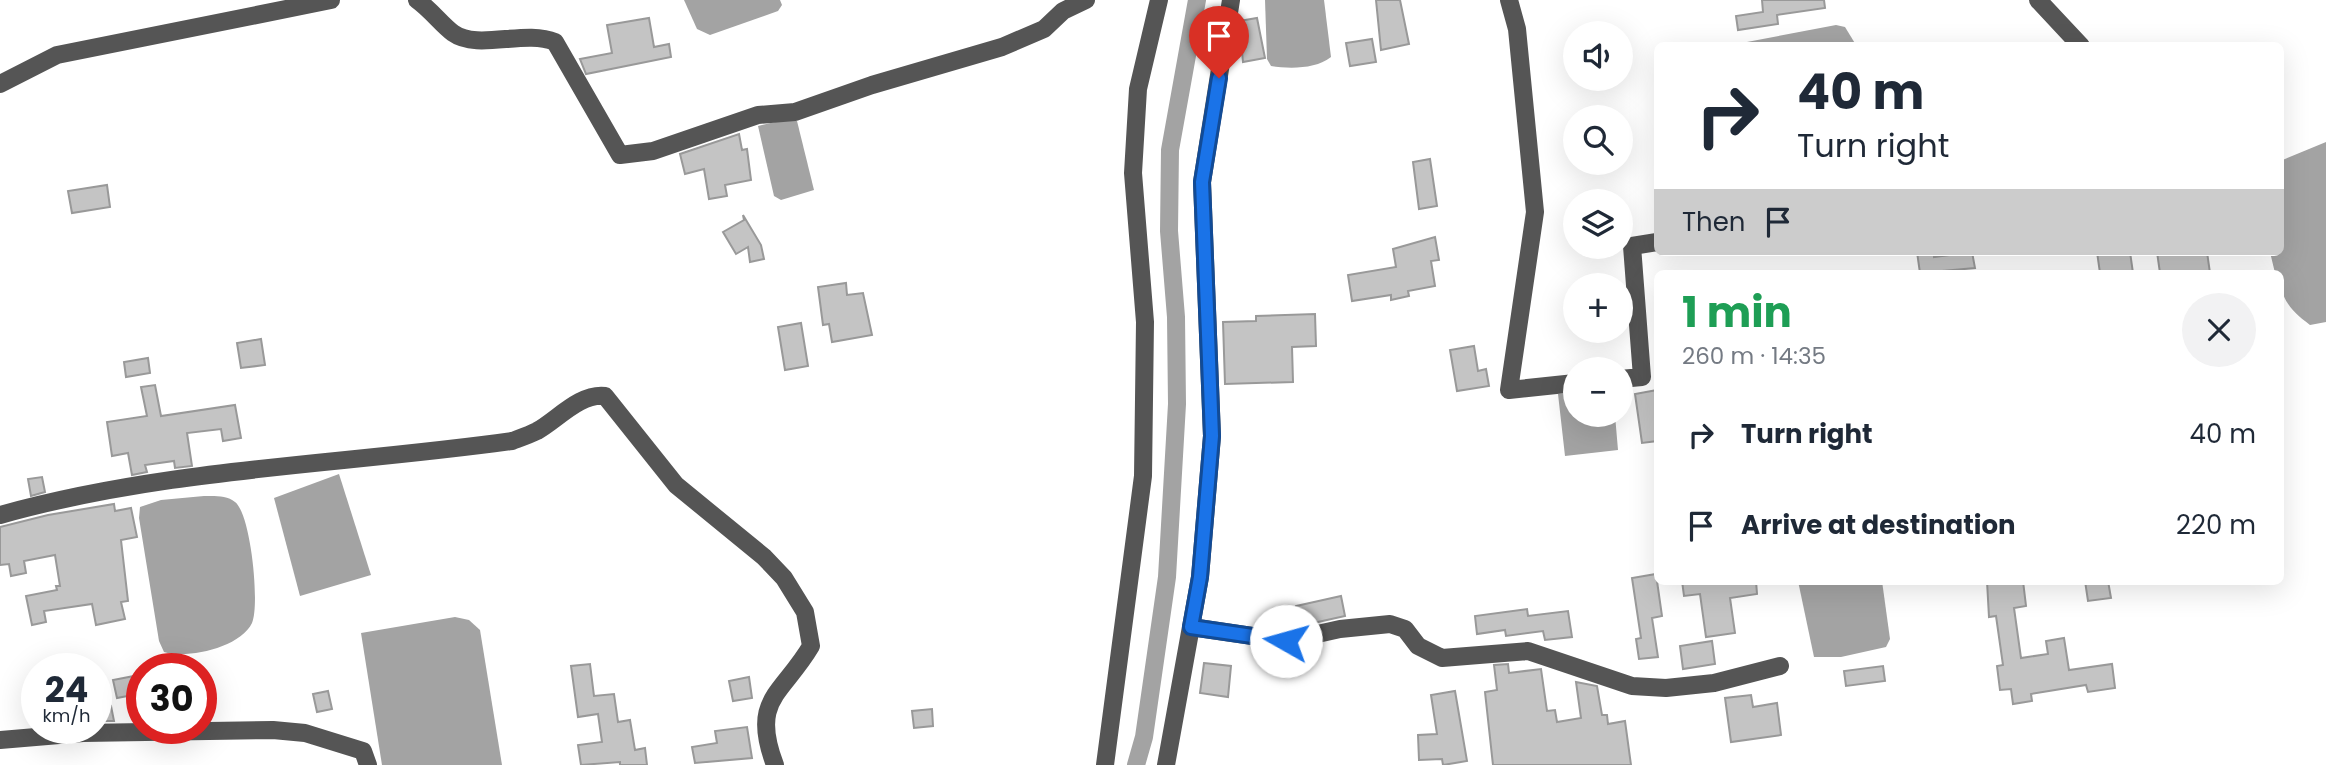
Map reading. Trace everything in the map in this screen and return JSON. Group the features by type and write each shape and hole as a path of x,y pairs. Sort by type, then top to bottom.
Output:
{"street":[{"path":"0,84 57,55 331,0"},
{"path":"417,0 440,18 454,34 481,40 542,36 555,42 620,155 653,151 758,115 795,112 872,85 1002,47 1044,29 1063,11 1086,0"},
{"path":"1105,765 1143,476 1145,322 1133,173 1138,89 1158,0"},
{"path":"1166,765 1200,577 1212,436 1202,182 1231,0"},
{"path":"1509,0 1517,29 1535,212 1509,390 1563,384"},
{"path":"2038,0 2077,42"},
{"path":"1633,378 1642,377 1632,246 1654,242"},
{"path":"0,515 75,496 214,473 512,442 537,431 566,411 595,396 605,396 676,485 764,557 784,578 805,612 811,646 775,692 765,716 767,744 775,765"},
{"path":"1191,627 1286,641 1340,629 1390,624 1405,629 1418,646 1442,658 1528,651 1632,686 1666,688 1714,683 1780,666"},
{"path":"0,740 83,733 273,730 305,733 363,751 368,765"}],"shaded area":[{"path":"684,0 780,0 782,5 778,11 710,35 697,29"},
{"path":"1265,0 1324,0 1331,57 1318,64 1302,67 1271,66 1267,59"},
{"path":"1836,25 1845,27 1854,42 1747,42"},
{"path":"788,119 797,121 814,190 781,200 774,196 758,126"},
{"path":"2326,142 2326,322 2310,325 2297,314 2284,297 2284,270 2274,270 2271,256 2284,256 2284,159"},
{"path":"1563,393 1563,427 1616,427 1618,450 1565,456 1558,394"},
{"path":"339,474 371,575 300,596 274,498"},
{"path":"220,496 235,502 241,510 250,541 254,613 246,632 225,645 192,653 169,653 164,652 159,641 139,518 140,507 161,500"},
{"path":"1799,585 1883,585 1890,639 1886,647 1841,657 1814,657"},
{"path":"455,617 469,620 480,630 502,765 382,765 361,633"}],"building":[{"path":"1376,0 1400,0 1409,44 1381,50"},
{"path":"1762,0 1824,0 1825,8 1777,15 1778,24 1738,30 1736,16 1763,12"},
{"path":"649,18 654,47 669,44 671,57 586,74 580,59 612,53 607,25"},
{"path":"1257,18 1265,58 1243,62 1239,21"},
{"path":"1372,39 1376,62 1350,66 1346,43"},
{"path":"739,134 742,150 747,149 751,180 725,185 727,196 709,199 704,169 685,174 680,154"},
{"path":"1430,159 1437,206 1419,209 1413,162"},
{"path":"107,185 110,207 72,213 68,191"},
{"path":"743,215 761,245 764,259 750,262 748,247 736,254 723,232 744,220"},
{"path":"1435,237 1439,260 1431,261 1435,286 1408,291 1409,296 1391,300 1391,295 1352,301 1348,275 1396,267 1393,249"},
{"path":"1918,256 1973,256 1975,268 1953,270 1920,270"},
{"path":"2098,256 2131,256 2133,270 2100,270"},
{"path":"2158,256 2208,256 2210,270 2160,270"},
{"path":"846,283 847,295 863,293 872,335 832,342 829,324 823,325 818,287"},
{"path":"1315,314 1316,346 1292,347 1293,382 1225,384 1223,322 1256,321 1256,316"},
{"path":"801,323 808,366 785,370 778,327"},
{"path":"261,339 265,365 241,368 237,343"},
{"path":"1474,346 1478,371 1486,369 1489,386 1457,391 1450,350"},
{"path":"148,358 150,373 126,377 124,362"},
{"path":"155,385 161,416 235,405 241,438 223,441 221,429 187,433 192,466 175,468 174,461 145,465 147,472 132,475 128,453 112,456 107,422 147,416 141,387"},
{"path":"1654,391 1654,441 1642,443 1635,394"},
{"path":"42,477 45,492 31,496 28,479"},
{"path":"114,504 115,511 131,508 137,537 121,540 128,601 121,602 125,619 96,625 92,604 44,611 46,622 32,625 26,596 57,590 56,586 60,586 55,555 24,561 26,573 11,576 9,564 0,565 0,527 48,515"},
{"path":"1654,574 1654,585 1658,585 1662,616 1652,618 1658,657 1639,659 1636,639 1641,638 1632,578"},
{"path":"1683,585 1756,585 1757,594 1730,598 1735,633 1706,637 1700,594 1684,596"},
{"path":"1987,585 2023,585 2026,606 2014,608 2021,658 2048,654 2046,641 2064,638 2069,670 2112,664 2115,688 2088,692 2086,685 2031,694 2032,701 2013,704 2011,689 2000,690 1997,666 2003,665 1996,616 1989,617"},
{"path":"2086,585 2109,585 2111,598 2088,601"},
{"path":"1341,596 1345,616 1300,626 1296,606"},
{"path":"1527,609 1528,616 1568,611 1572,637 1545,640 1543,631 1506,636 1505,630 1477,634 1475,616"},
{"path":"1712,641 1715,664 1683,669 1680,646"},
{"path":"1204,663 1231,666 1228,697 1200,693"},
{"path":"590,664 594,696 614,694 618,722 630,720 635,750 645,748 647,765 620,765 620,762 581,765 578,745 602,742 598,714 578,717 571,666"},
{"path":"1508,664 1509,673 1541,669 1547,711 1555,710 1557,722 1581,718 1576,682 1597,686 1602,715 1607,715 1608,724 1625,721 1631,765 1493,765 1485,692 1497,690 1494,665"},
{"path":"1883,666 1885,681 1846,686 1844,671"},
{"path":"749,677 752,698 733,701 729,681"},
{"path":"126,678 126,696 117,698 113,680"},
{"path":"328,691 332,709 317,712 313,694"},
{"path":"1455,691 1467,761 1443,765 1442,759 1419,760 1418,735 1437,734 1431,695"},
{"path":"1751,695 1753,707 1777,703 1781,735 1731,742 1725,698"},
{"path":"932,709 933,726 914,728 912,711"},
{"path":"747,727 752,758 695,763 692,747 717,743 715,731"}],"waterway":[{"path":"1136,765 1144,737 1167,577 1177,404 1176,317 1169,231 1170,150 1197,0"}],"route":[{"path":"1219,78 1202,182 1212,436 1200,577 1191,627 1286,641"}]}
